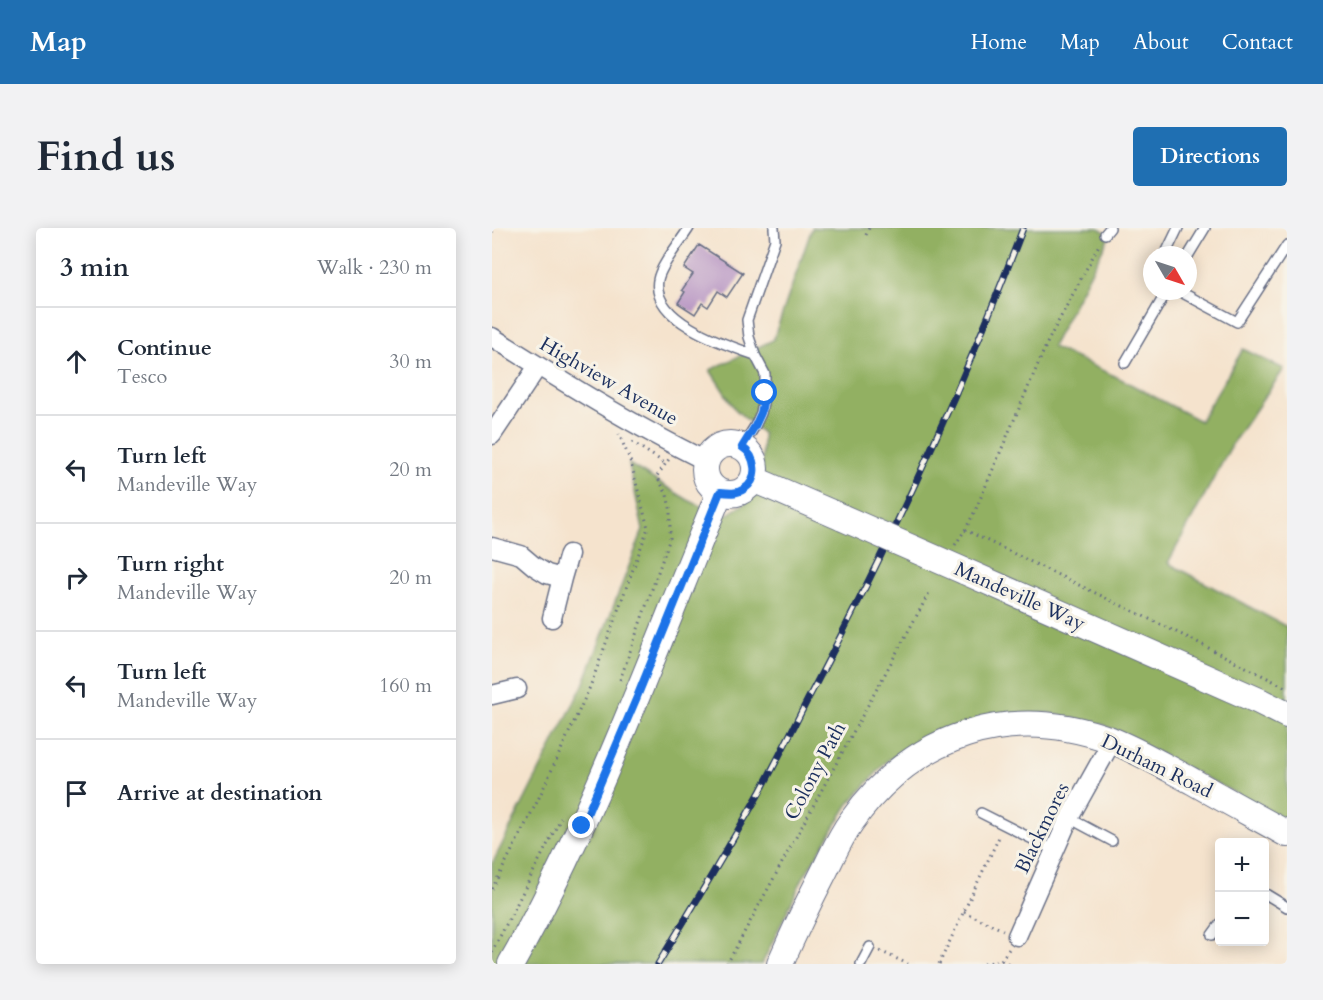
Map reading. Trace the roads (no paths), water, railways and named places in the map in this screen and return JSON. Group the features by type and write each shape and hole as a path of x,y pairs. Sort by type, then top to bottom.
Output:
{"main road":[{"path":"727,444 742,447 751,455 755,466 753,479 743,490 732,494 720,492 706,478 706,461 710,453 721,446 727,444"},
{"name":"Mandeville Way","path":"753,479 1259,701 1287,716"},
{"path":"511,964 582,826 720,492"},
{"name":"Durham Road","path":"780,964 850,824 882,785 899,769 940,744 987,728 1049,725 1076,730 1112,741 1151,759 1287,834"}],"street":[{"name":"Highview Avenue","path":"492,337 662,439 706,461"},
{"path":"492,435 538,366"},
{"path":"492,548 520,555 547,574 562,578"},
{"path":"552,618 569,554"},
{"path":"492,695 517,688"},
{"name":"Blackmores","path":"1017,936 1054,850 1112,741"}],"lane":[{"path":"689,228 665,264 658,279 658,293 662,304 671,314 706,336 755,355"},
{"path":"742,447 761,413 765,393 765,374 749,337 747,320 775,240 774,228"},
{"path":"1169,246 1178,228"},
{"path":"1194,246 1205,228"},
{"path":"1196,300 1237,322 1287,245"},
{"path":"1125,363 1162,300"},
{"path":"981,813 1054,850"},
{"path":"1070,818 1112,841"},
{"path":"1269,896 1287,907"},
{"path":"1212,935 1215,931"},
{"path":"861,964 870,947"}],"railway":[{"path":"658,964 760,792 867,584 950,407 1023,228"}]}
